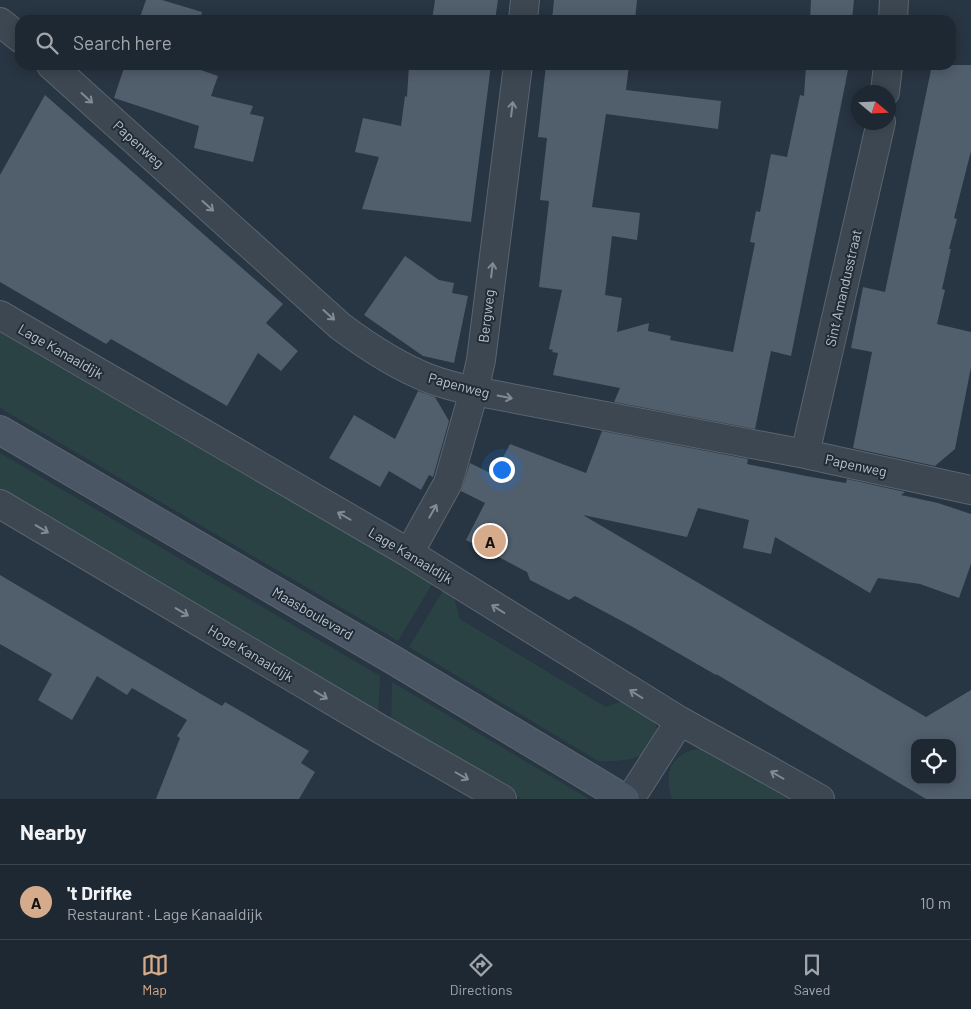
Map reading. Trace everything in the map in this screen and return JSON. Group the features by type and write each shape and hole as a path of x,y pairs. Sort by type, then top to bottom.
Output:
{"street":[{"path":"524,15 525,0"},
{"path":"893,15 894,0"},
{"path":"0,22 15,34"},
{"name":"Papenweg","path":"57,70 340,326 375,351 404,367 448,385 474,391 805,454 971,490"},
{"name":"Bergweg","path":"409,554 448,483 481,360 517,70"},
{"path":"886,85 887,70"},
{"name":"Sint Amandusstraat","path":"805,454 879,130"},
{"name":"Lage Kanaaldijk","path":"0,315 409,554 680,721 820,799"},
{"name":"Maasboulevard","path":"0,430 395,661 625,799"},
{"name":"Hoge Kanaaldijk","path":"0,504 380,730 502,799"},
{"path":"630,799 680,721"}],"green space":[{"path":"0,328 434,581 398,641 0,408"},
{"path":"0,453 380,676 378,718 0,495"},
{"path":"445,587 452,591 460,619 606,707 628,699 645,710 651,715 656,724 657,736 655,744 649,751 634,758 598,761 409,647"},
{"path":"392,682 589,799 521,799 391,723"},
{"path":"707,748 796,799 672,799 669,778 673,763 686,752"}],"building":[{"path":"146,0 162,0 202,12 201,15 141,15"},
{"path":"435,0 498,0 496,15 433,15"},
{"path":"554,0 637,0 636,15 552,15"},
{"path":"811,0 854,0 852,15 810,15"},
{"path":"956,65 971,65 971,151 954,218 957,219 949,249 951,249 942,289 945,290 937,324 971,332 971,367 955,449 935,466 853,448 872,352 851,348 863,287 885,292 931,70 956,70"},
{"path":"123,70 201,70 218,76 211,96 253,106 250,114 264,117 253,162 194,148 199,126 114,98"},
{"path":"409,70 490,70 471,222 362,209 379,157 355,152 363,118 401,126 405,96 407,97"},
{"path":"545,70 628,70 626,90 721,101 718,129 606,114 592,207 640,213 637,240 612,236 605,295 622,298 617,332 649,323 648,331 671,336 670,340 733,352 755,243 750,242 756,211 760,212 771,154 787,157 800,95 804,96 806,70 848,70 791,356 771,351 755,429 614,402 620,388 553,375 558,353 552,352 553,350 549,349 562,290 539,287 549,201 540,200 547,138 538,137"},
{"path":"45,95 283,304 266,323 298,351 281,371 258,353 227,406 111,339 106,344 0,282 0,175"},
{"path":"405,256 439,280 454,283 452,293 468,296 454,363 423,356 364,315"},
{"path":"418,391 435,397 449,421 433,477 429,475 421,490 389,471 380,487 329,458 354,415 395,439"},
{"path":"602,431 748,459 747,464 806,476 846,483 847,479 905,492 901,495 938,503 971,514 971,564 959,598 920,584 878,578 870,593 775,537 771,554 743,548 749,520 698,508 687,537 583,515 926,717 971,690 971,799 926,799 716,674 631,626 575,596 569,600 530,580 527,572 466,540 485,503 461,491 470,463 494,475 510,444 586,473"},
{"path":"0,575 222,706 225,702 309,751 301,763 315,772 299,799 156,799 180,738 177,736 187,720 132,688 127,695 97,676 72,720 38,700 52,674 0,644"}],"place":[{"name":"'t Drifke","path":"490,541"}]}
